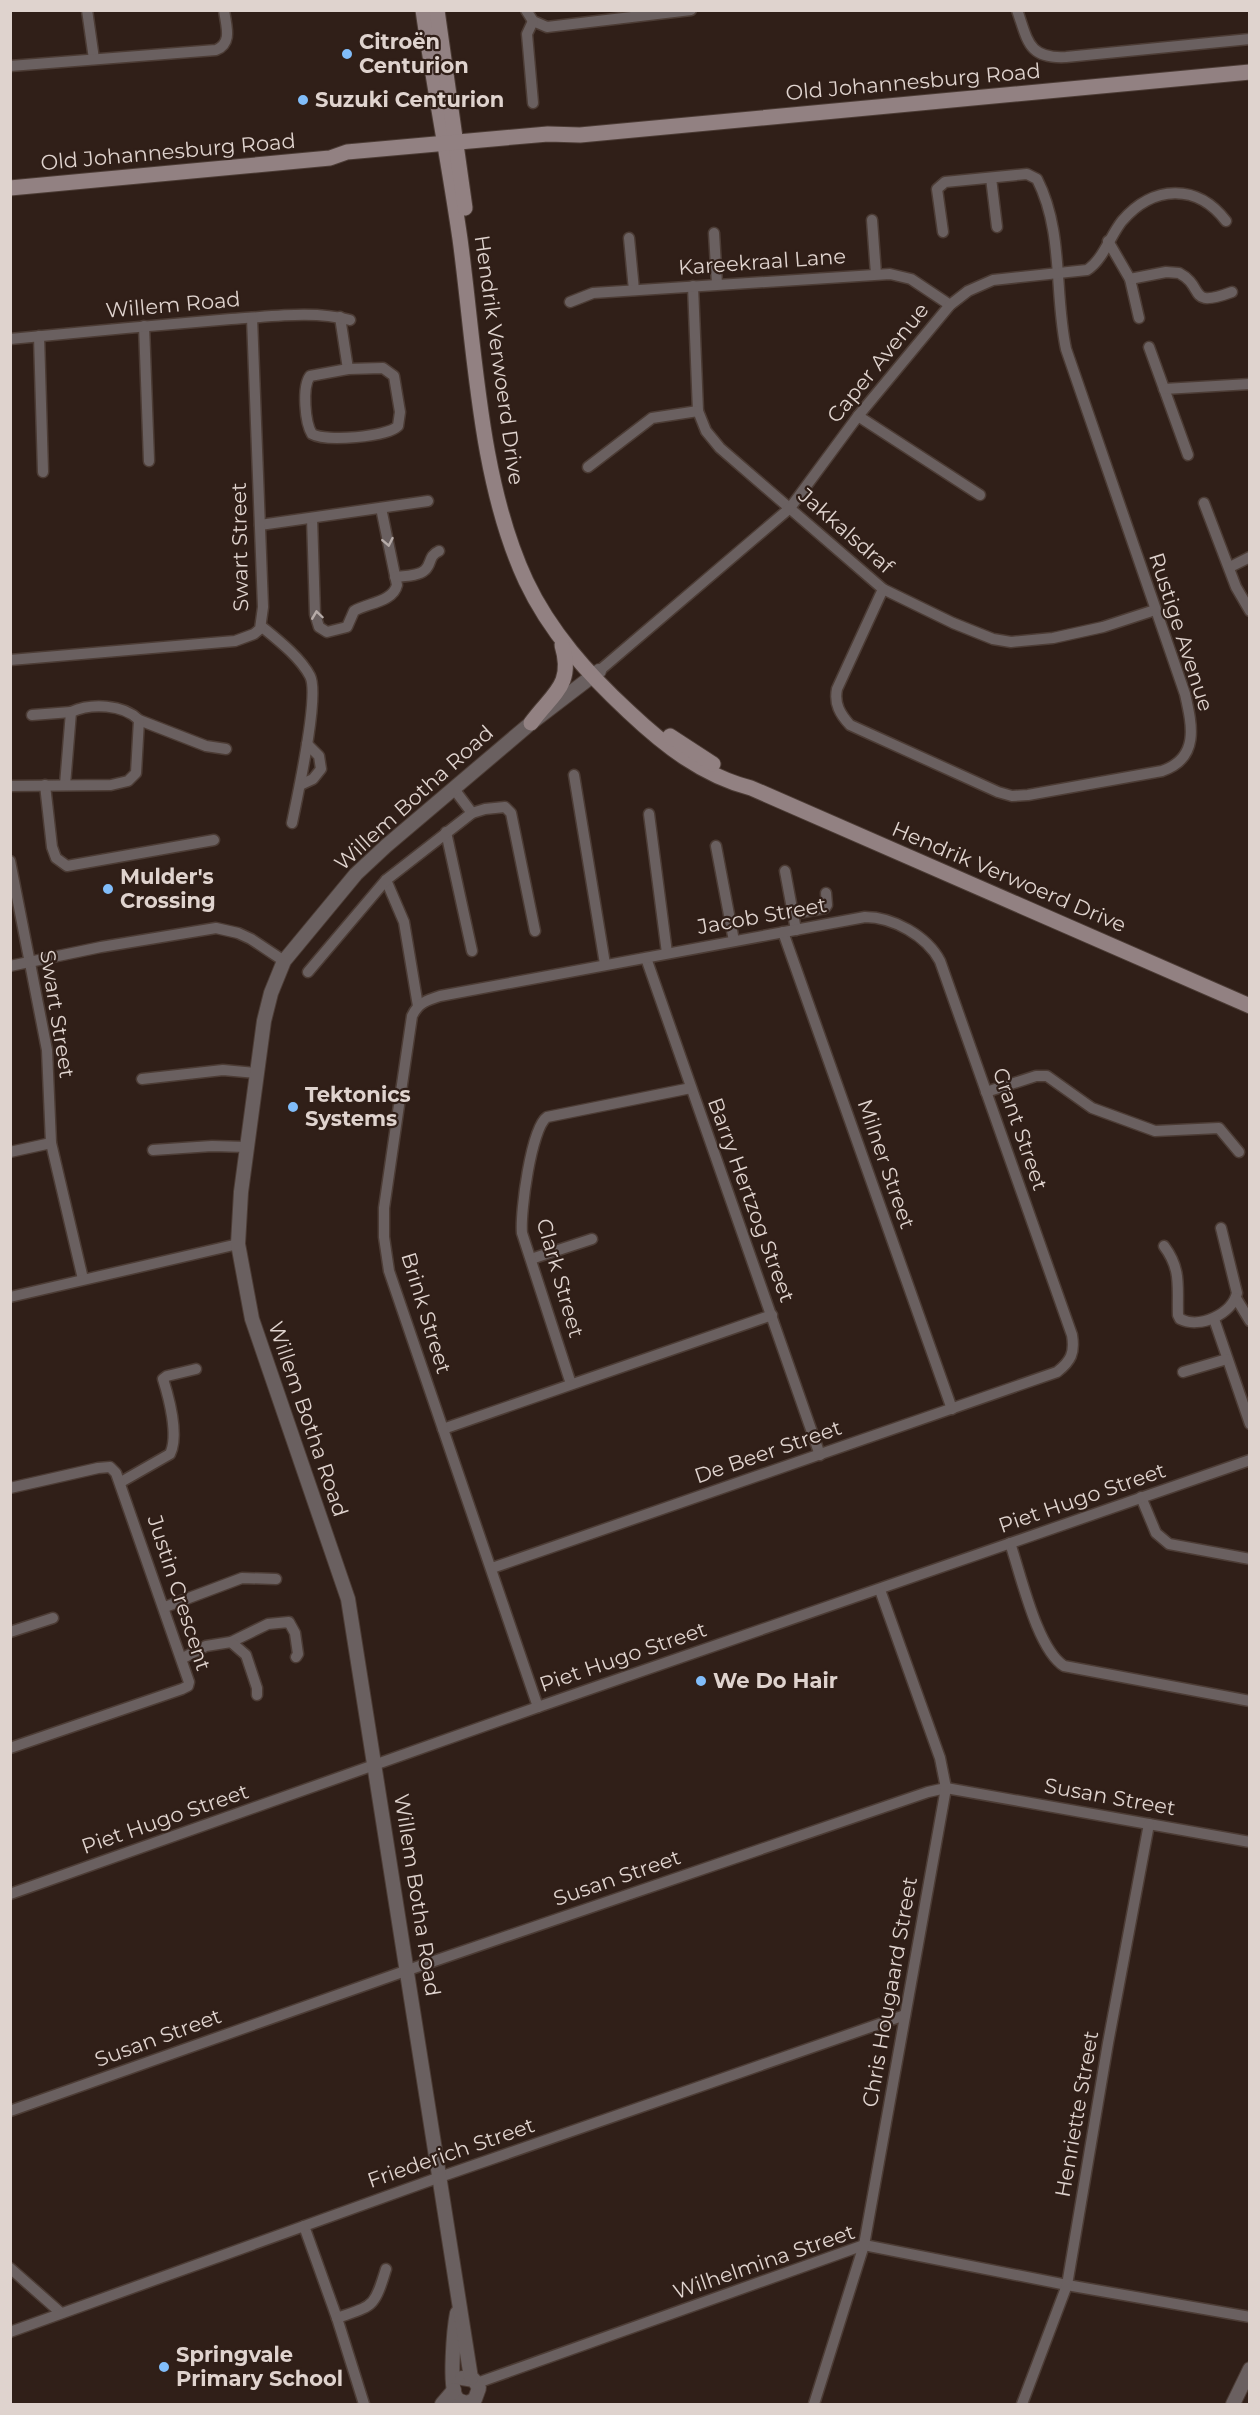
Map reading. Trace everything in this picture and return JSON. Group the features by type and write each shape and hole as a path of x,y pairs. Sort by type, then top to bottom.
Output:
{"main road":[{"name":"Hendrik Verwoerd Drive","path":"423,10 451,147 488,399 507,498 535,577 551,608 596,675"},
{"name":"Hendrik Verwoerd Drive","path":"437,10 459,237 488,452 499,503 512,546 526,582 558,632 650,732 687,760 732,783 751,788 1250,1006"},
{"name":"Old Johannesburg Road","path":"10,188 330,158 348,162 548,134 580,135 1250,72"},
{"path":"531,723 557,691 566,672 566,660 558,632"}],"street":[{"path":"87,10 93,59"},
{"path":"10,66 219,49 227,43 224,10"},
{"path":"526,10 532,21 546,27 692,10"},
{"path":"1017,10 1032,48 1046,57 1250,39"},
{"path":"532,21 527,34 532,103"},
{"name":"Rustige Avenue","path":"883,590 837,689 836,705 850,725 998,792 1012,796 1162,771 1176,765 1185,756 1191,739 1189,712 1176,665 1066,349 1060,321 1056,240 1037,179 1027,174 945,182 939,185 937,189 943,232"},
{"path":"991,178 997,227"},
{"name":"Caper Avenue","path":"596,675 790,508 858,416 950,305 968,291 993,280 1081,272 1090,268 1121,223 1136,208 1169,193 1184,193 1204,200 1226,221"},
{"path":"872,220 876,274"},
{"path":"714,233 717,284"},
{"path":"629,238 634,290"},
{"path":"1108,241 1130,279 1139,318"},
{"path":"1130,279 1166,272 1179,273 1203,298 1211,299 1232,291"},
{"name":"Kareekraal Lane","path":"570,302 593,293 876,274 901,275 950,305"},
{"name":"Jakkalsdraf","path":"693,286 698,411 706,431 720,448 883,590 952,623 993,639 1011,642 1053,638 1103,627 1155,610"},
{"name":"Willem Road","path":"10,339 144,326 320,314 345,318 348,369"},
{"name":"Swart Street","path":"10,660 234,641 254,634 261,626 263,606 252,318"},
{"path":"144,326 149,461"},
{"path":"39,336 43,472"},
{"path":"1149,347 1188,455"},
{"path":"383,368 394,376 401,421 395,430 326,439 312,435 306,409 307,380 317,373 348,369 383,368"},
{"path":"1164,389 1250,384"},
{"path":"588,467 652,418 698,411"},
{"path":"858,416 980,495"},
{"path":"260,525 428,501"},
{"path":"1204,503 1236,587 1250,611"},
{"path":"312,518 315,614 319,627 327,632 347,627 354,611 391,596 396,590 381,508"},
{"path":"395,577 422,572 426,569 430,558 439,551"},
{"path":"1230,567 1250,557"},
{"path":"261,626 290,652 311,678 313,687 307,744 292,823"},
{"name":"Willem Botha Road","path":"474,2381 458,2305 408,1970 346,1591 260,1346 247,1297 238,1244 241,1192 264,1021 271,993 284,961 356,874 531,723 596,675"},
{"path":"32,715 71,712 82,708 120,708 132,712 139,720 206,746 226,749"},
{"path":"65,785 71,712"},
{"path":"10,786 111,784 133,778 136,773 139,720"},
{"path":"300,785 315,777 321,769 319,756 307,744"},
{"path":"574,775 605,964"},
{"path":"45,785 52,847 56,858 67,866 213,840"},
{"path":"454,789 472,813"},
{"path":"308,972 386,880 472,813 497,807 505,807 511,813 535,931"},
{"path":"650,814 667,953"},
{"path":"446,832 472,951"},
{"path":"717,846 734,941"},
{"name":"Swart Street","path":"10,861 47,1050 51,1143 83,1279"},
{"path":"785,871 796,930"},
{"path":"386,880 404,922 418,1006 440,996 646,958"},
{"path":"793,914 825,908 826,893"},
{"name":"Jacob Street","path":"646,958 865,918 885,921"},
{"name":"Grant Street","path":"885,921 921,938 935,952 1072,1335 1073,1354 1070,1361 1057,1372"},
{"path":"10,966 101,947 216,928 238,933 251,939 284,961"},
{"name":"Milner Street","path":"783,932 952,1409"},
{"name":"Barry Hertzog Street","path":"646,958 820,1455"},
{"name":"Brink Street","path":"418,1006 412,1016 410,1027 384,1208 384,1237 393,1287 492,1568 538,1707"},
{"path":"142,1079 223,1070 257,1073"},
{"path":"986,1092 1036,1076 1047,1076 1092,1108 1155,1131 1220,1128 1239,1152"},
{"name":"Clark Street","path":"571,1384 522,1233 521,1216 535,1137 542,1120 547,1117 691,1088"},
{"path":"10,1152 51,1143"},
{"path":"153,1150 212,1146 247,1147"},
{"path":"1221,1228 1237,1287 1236,1298 1250,1321"},
{"path":"531,1259 592,1239"},
{"path":"10,1297 238,1244"},
{"path":"1164,1246 1175,1263 1180,1319 1187,1322 1214,1319 1236,1298"},
{"path":"442,1430 772,1315"},
{"path":"1214,1319 1250,1424"},
{"path":"1183,1372 1227,1359"},
{"path":"10,1488 102,1467 110,1467 121,1482 170,1454 173,1446 172,1418 163,1378 196,1370"},
{"name":"De Beer Street","path":"492,1568 1057,1372"},
{"name":"Piet Hugo Street","path":"10,1894 538,1707 1250,1460"},
{"name":"Justin Crescent","path":"10,1748 188,1686 189,1677 183,1658 121,1482"},
{"path":"1141,1497 1156,1533 1169,1544 1250,1558"},
{"path":"1010,1543 1044,1642 1056,1661 1075,1670 1250,1701"},
{"path":"165,1607 242,1578 276,1580"},
{"name":"Chris Hougaard Street","path":"814,2404 864,2245 946,1788 942,1765 880,1590"},
{"path":"10,1632 53,1618"},
{"path":"183,1658 206,1646 231,1641 268,1624 289,1622 295,1633 298,1654 296,1657"},
{"path":"231,1641 246,1655 257,1688 257,1695"},
{"name":"Susan Street","path":"10,2111 408,1970 915,1795 946,1788 1250,1842"},
{"name":"Henriette Street","path":"1023,2404 1067,2285 1108,2043 1149,1824"},
{"name":"Friederich Street","path":"10,2332 440,2177 905,2015"},
{"path":"304,2226 364,2404"},
{"name":"Wilhelmina Street","path":"474,2381 864,2245 1067,2285 1250,2317"},
{"path":"10,2268 61,2313"},
{"path":"337,2319 371,2305 377,2297 386,2270"},
{"name":"Willem Botha Road","path":"454,2388 452,2344 458,2305"},
{"path":"1233,2404 1250,2369"},
{"path":"442,2404 454,2388 461,2379 474,2381 479,2393 472,2403 458,2400 454,2388"}],"place":[{"name":"Citroën Centurion","path":"347,54"},
{"name":"Suzuki Centurion","path":"303,100"},
{"name":"Mulder's Crossing","path":"108,889"},
{"name":"Tektonics Systems","path":"293,1107"},
{"name":"We Do Hair","path":"701,1681"},
{"name":"Springvale Primary School","path":"164,2367"}]}
